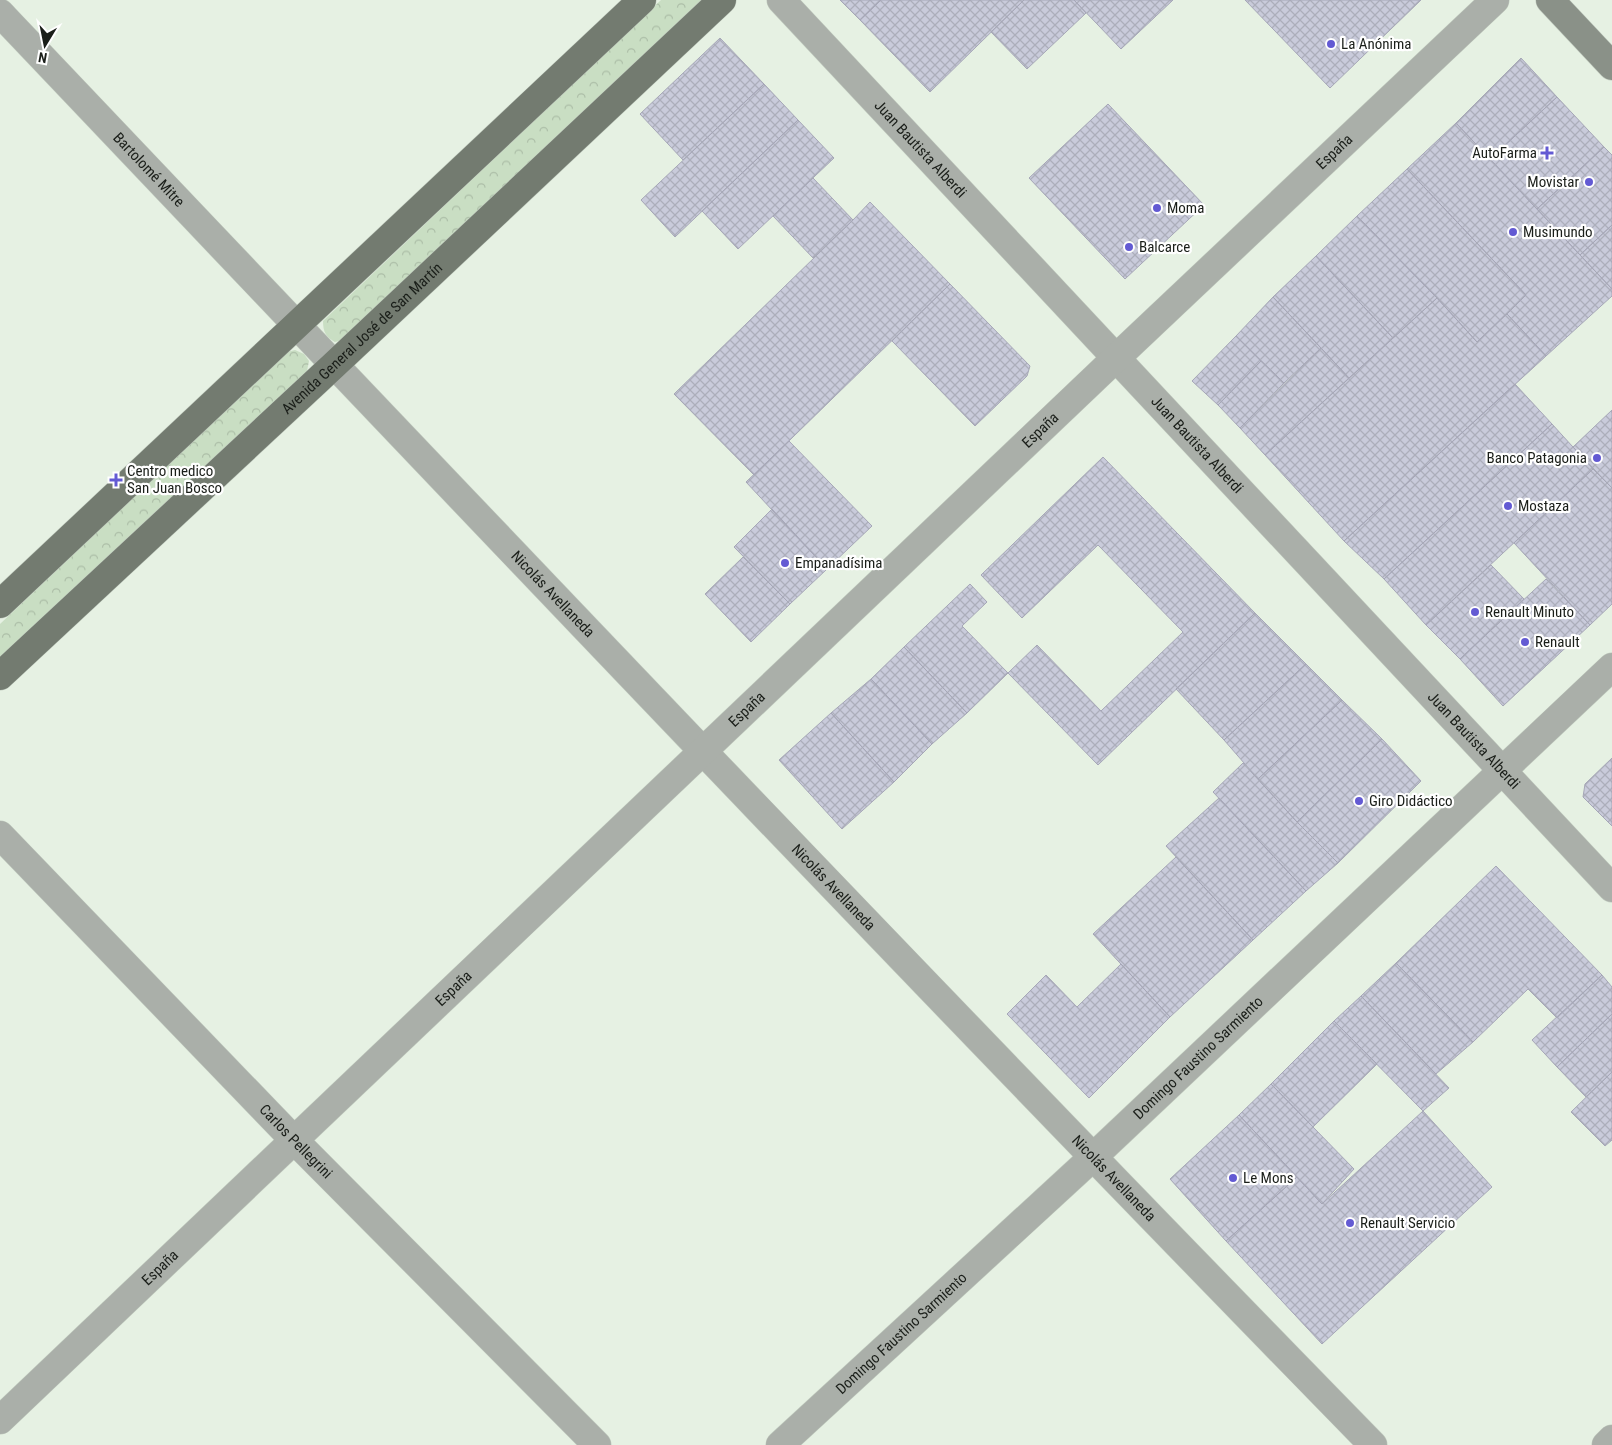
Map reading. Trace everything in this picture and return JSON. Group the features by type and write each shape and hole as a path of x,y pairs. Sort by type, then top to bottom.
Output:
{"main road":[{"path":"0,604 642,0"},
{"name":"Avenida General José de San Martín","path":"0,676 722,0"},
{"path":"1550,0 1612,66"}],"street":[{"name":"Juan Bautista Alberdi","path":"781,0 1612,888"},
{"name":"España","path":"0,1420 1495,0"},
{"name":"Bartolomé Mitre","path":"0,14 297,326"},
{"name":"Nicolás Avellaneda","path":"297,326 1092,1158 1373,1445"},
{"name":"Domingo Faustino Sarmiento","path":"780,1445 1092,1158 1612,667"},
{"name":"Carlos Pellegrini","path":"0,835 294,1140 597,1445"},
{"path":"1606,1445 1612,1439"}],"green space":[{"path":"661,0 703,0 343,340 335,342 329,338 324,331 323,321"},
{"path":"295,350 304,354 309,361 307,371 0,665 0,624 287,352"}],"building":[{"path":"840,0 881,0 860,20"},
{"path":"881,0 1024,0 930,92 860,20"},
{"path":"1024,0 1074,0 1086,13 1027,69 991,32"},
{"path":"1074,0 1173,0 1121,49"},
{"name":"La Anónima","path":"1245,0 1421,0 1330,88"},
{"path":"720,38 764,84 683,160 640,114"},
{"path":"1521,58 1557,97 1490,159 1456,123"},
{"path":"764,84 798,120 675,237 641,200"},
{"name":"AutoFarma","path":"1557,97 1604,147 1537,209 1490,159"},
{"path":"1108,104 1204,205 1125,279 1029,178"},
{"path":"798,120 834,158 738,249 702,211"},
{"name":"Musimundo","path":"1456,123 1612,289 1612,296 1546,356 1507,314 1526,295 1407,169"},
{"name":"Movistar","path":"1604,147 1612,155 1612,225 1580,255 1537,209"},
{"path":"1407,169 1526,295 1477,342 1357,216"},
{"path":"813,178 853,220 813,258 773,216"},
{"path":"870,202 950,284 754,475 674,394"},
{"path":"1357,216 1437,298 1393,338 1316,256"},
{"path":"1612,225 1612,289 1580,255"},
{"path":"1316,256 1393,338 1349,378 1273,297"},
{"path":"950,284 1030,366 1027,376 975,426 892,341"},
{"path":"1273,297 1321,348 1284,383 1236,336"},
{"path":"1437,298 1477,342 1507,314 1546,356 1344,541 1265,455"},
{"path":"1236,336 1261,361 1218,405 1192,381"},
{"path":"1321,348 1349,378 1265,455 1240,428"},
{"path":"1261,361 1284,383 1240,428 1218,405"},
{"path":"1515,384 1552,424 1384,579 1344,541"},
{"name":"Banco Patagonia","path":"1612,410 1612,488 1573,447"},
{"name":"Mostaza","path":"1552,424 1593,469 1426,625 1384,579"},
{"path":"789,441 872,526 827,569 746,482"},
{"path":"1103,457 1255,613 1098,765 1008,673 1037,645 1101,711 1183,632 1098,545 1022,618 981,575"},
{"path":"1593,469 1612,488 1612,604 1590,625 1514,543"},
{"name":"Empanadísima","path":"772,509 827,569 790,604 734,547"},
{"path":"743,557 790,604 751,642 705,594"},
{"name":"Renault Minuto","path":"1491,565 1524,599 1460,659 1426,625"},
{"name":"Renault","path":"1546,579 1590,625 1503,706 1460,659"},
{"path":"970,584 987,602 962,626 1008,673 967,713 904,647"},
{"path":"1255,613 1306,664 1224,740 1176,689"},
{"path":"904,647 967,713 932,744 871,679"},
{"path":"1306,664 1342,700 1258,779 1224,740"},
{"path":"871,679 932,744 894,782 831,713"},
{"path":"1342,700 1382,739 1297,822 1258,779"},
{"path":"831,713 894,782 842,829 779,760"},
{"name":"Giro Didáctico","path":"1382,739 1421,781 1338,863 1297,822"},
{"path":"1612,758 1612,826 1583,797 1585,784"},
{"path":"1243,763 1338,863 1306,891 1213,792"},
{"path":"1219,798 1306,891 1253,940 1166,846"},
{"path":"1176,857 1253,940 1170,1017 1093,934"},
{"path":"1496,866 1602,975 1557,1018 1528,989 1473,1042 1396,963"},
{"path":"1396,963 1473,1042 1436,1074 1361,996"},
{"path":"1121,964 1170,1017 1089,1098 1007,1014 1046,975 1077,1007"},
{"path":"1602,975 1612,987 1612,1014 1557,1067 1532,1040"},
{"path":"1361,996 1449,1088 1423,1111 1334,1021"},
{"path":"1612,1014 1612,1072 1586,1097 1557,1067"},
{"path":"1334,1021 1377,1064 1313,1127 1271,1084"},
{"path":"1612,1072 1612,1140 1605,1146 1571,1112"},
{"path":"1271,1084 1354,1169 1322,1204 1239,1115"},
{"name":"Renault Servicio","path":"1423,1111 1492,1187 1322,1344 1226,1241 1297,1177 1322,1204"},
{"name":"Le Mons","path":"1239,1115 1297,1177 1226,1241 1170,1179"}],"place":[{"name":"La Anónima","path":"1331,44"},
{"name":"AutoFarma","path":"1547,153"},
{"name":"Movistar","path":"1589,182"},
{"name":"Moma","path":"1157,208"},
{"name":"Musimundo","path":"1513,232"},
{"name":"Balcarce","path":"1129,247"},
{"name":"Banco Patagonia","path":"1597,458"},
{"name":"Centro medico San Juan Bosco","path":"116,480"},
{"name":"Mostaza","path":"1508,506"},
{"name":"Empanadísima","path":"785,563"},
{"name":"Renault Minuto","path":"1475,612"},
{"name":"Renault","path":"1525,642"},
{"name":"Giro Didáctico","path":"1359,801"},
{"name":"Le Mons","path":"1233,1178"},
{"name":"Renault Servicio","path":"1350,1223"}]}
